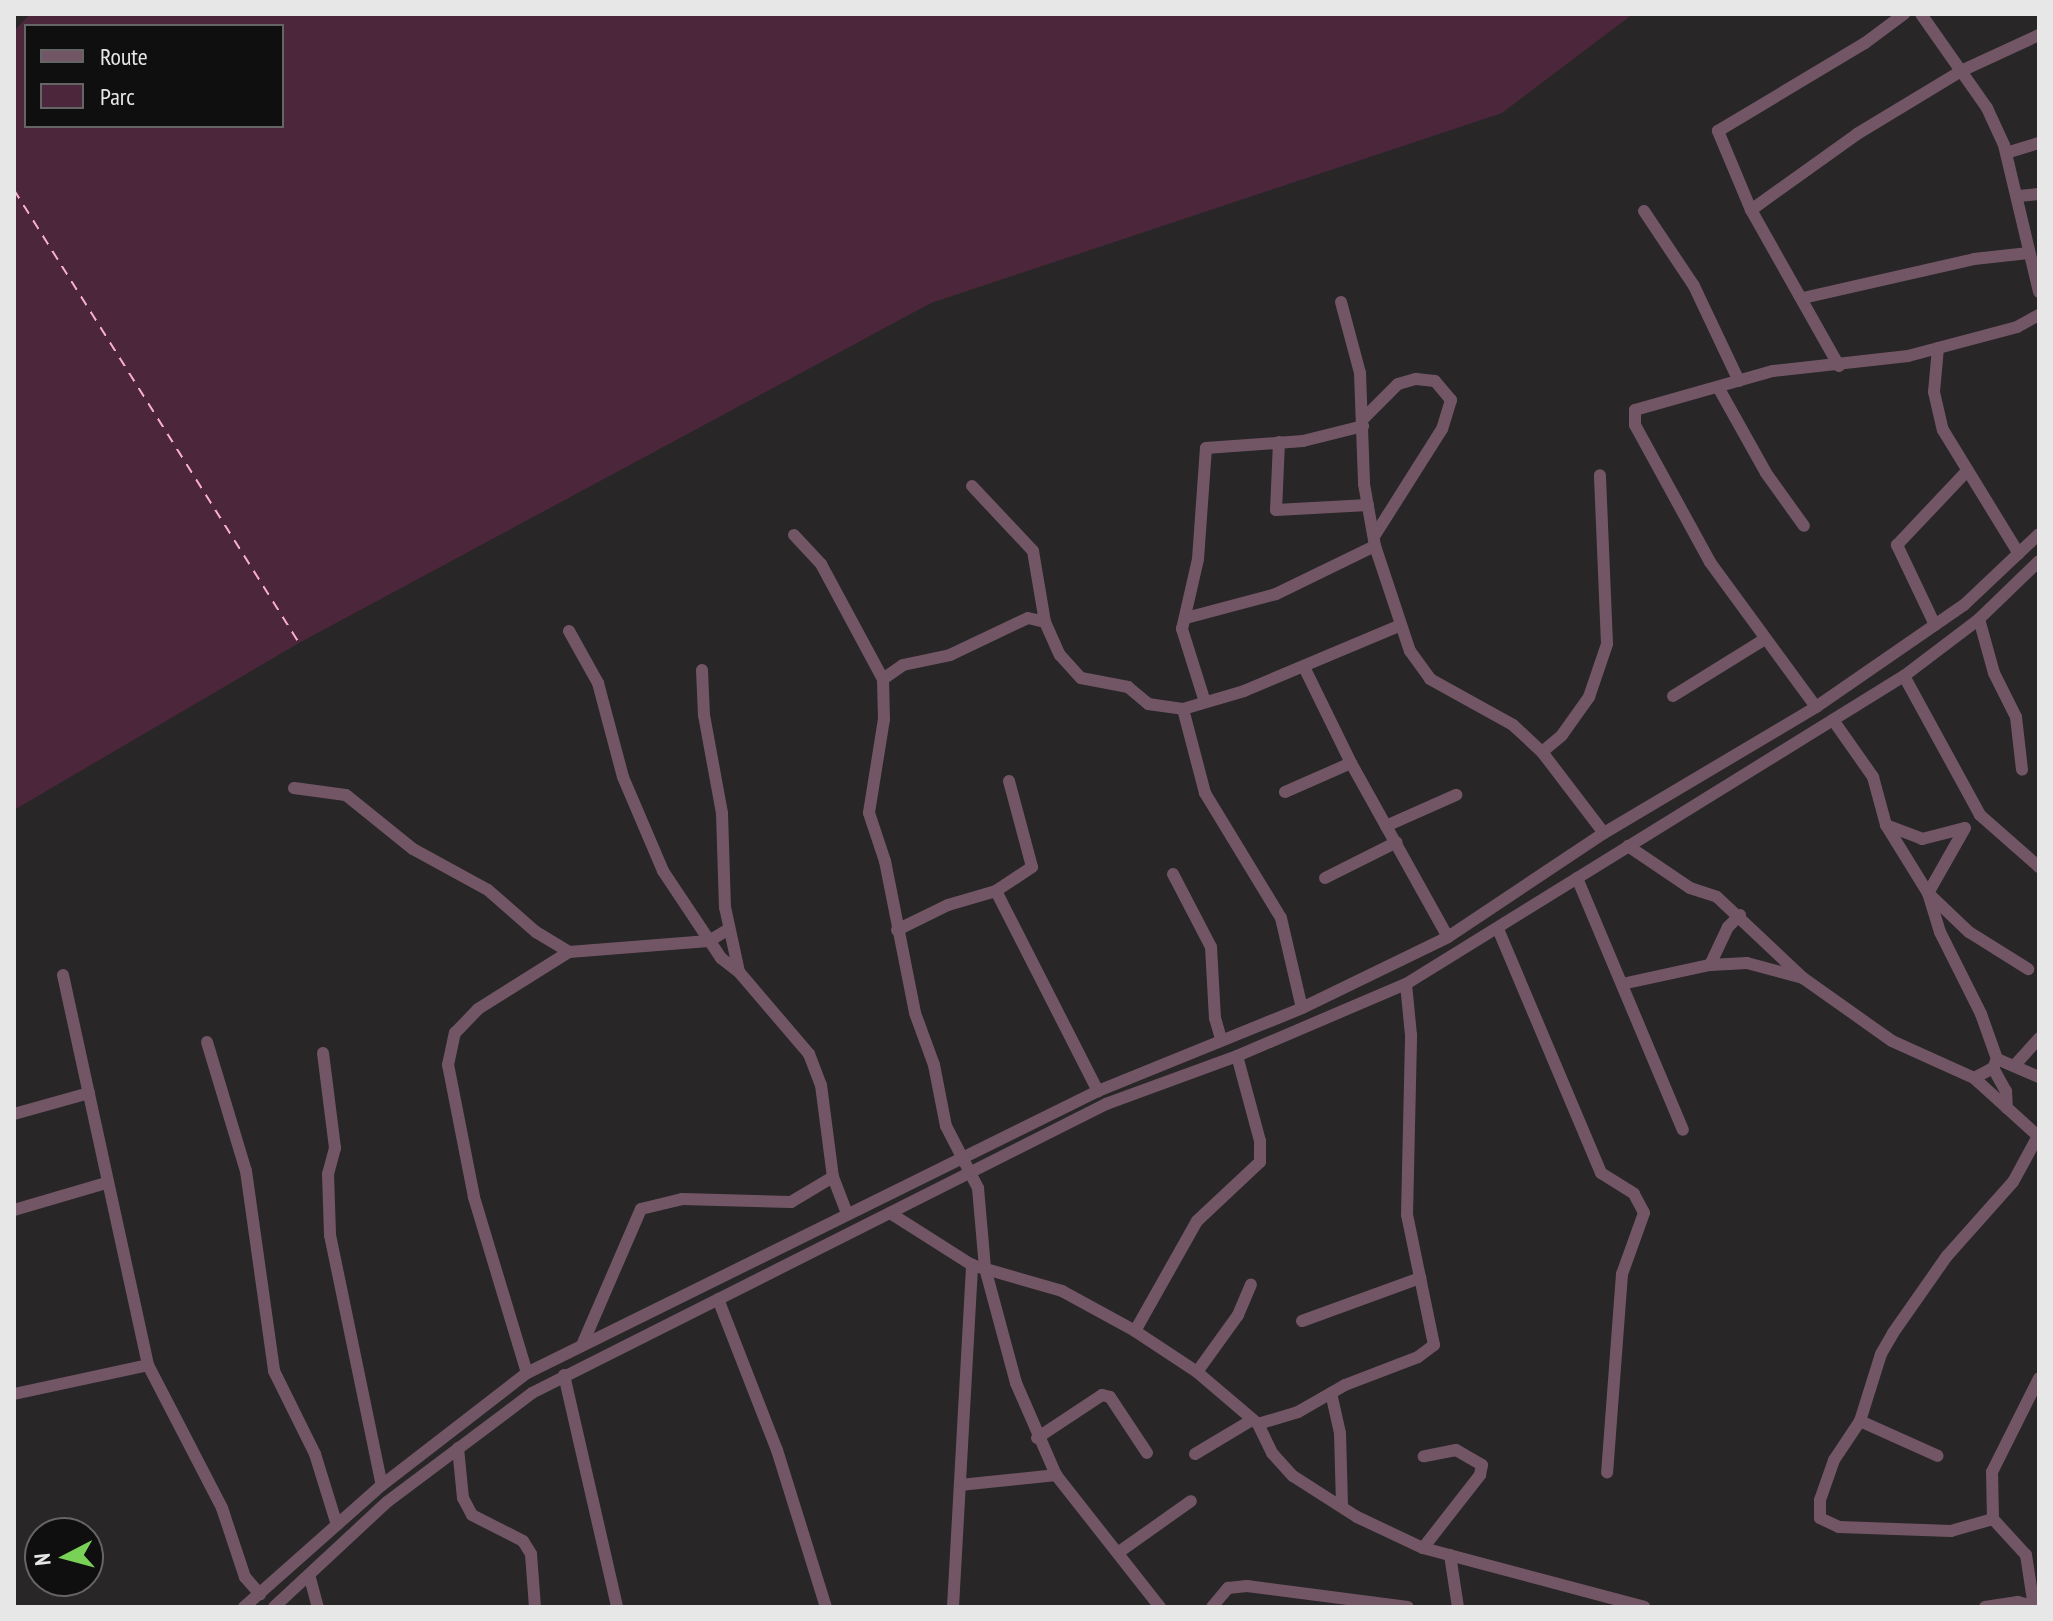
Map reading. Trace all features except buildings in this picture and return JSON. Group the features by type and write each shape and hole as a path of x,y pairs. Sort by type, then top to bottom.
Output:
{"street":[{"path":"1839,366 1751,210 1723,151 1719,127 1865,43 1904,14"},
{"path":"1921,14 1987,108 2006,153 2019,196 2039,290"},
{"path":"1751,210 1857,134 1961,71 2039,35"},
{"path":"2006,153 2039,143"},
{"path":"2019,196 2039,194"},
{"path":"1644,211 1694,286 1739,381"},
{"path":"1803,298 1974,259 2029,253"},
{"path":"1341,302 1360,373 1368,505 1375,540 1410,651 1430,679 1513,725 1542,752 1604,833"},
{"path":"1816,707 1710,562 1635,425 1635,410 1807,366 1839,366 1938,348 2017,327 2039,316"},
{"path":"1938,348 1936,412 1967,471 2019,554"},
{"path":"1186,618 1276,594 1375,540 1442,429 1451,400 1435,381 1416,379 1398,384 1363,423 1279,442 1206,448 1198,559 1186,618 1186,653 1205,702"},
{"path":"1718,387 1766,473 1804,526"},
{"path":"1279,442 1276,510 1368,505"},
{"path":"1935,625 1897,545 1967,471"},
{"path":"1542,752 1562,735 1589,697 1607,644 1600,475"},
{"path":"972,486 1033,551 1045,622 1060,655 1081,678 1128,687 1148,704 1183,709 1304,667 1401,625"},
{"path":"244,1607 382,1485 527,1373 1098,1091 1302,1008 1448,937 1604,833 1816,707 1935,625 2039,534"},
{"path":"794,535 821,564 883,679 884,719 869,813 885,861 897,930 946,1126 959,1157 978,1188 978,1266 953,1607"},
{"path":"274,1607 310,1578 387,1502 458,1448 564,1375 890,1213 967,1170 1106,1104 1237,1056 1406,984 1904,676 1979,619 2039,561"},
{"path":"883,679 903,665 985,640 1019,619 1045,622"},
{"path":"1979,619 1994,673 2016,717 2022,770"},
{"path":"569,631 598,683 623,777 651,847 709,941 809,1054 821,1085 833,1177 847,1214"},
{"path":"1673,696 1765,639"},
{"path":"1304,667 1351,763 1448,937"},
{"path":"702,670 704,715 722,813 729,929 739,972"},
{"path":"1904,676 1980,815 2039,867"},
{"path":"1183,709 1205,793 1281,918 1302,1008"},
{"path":"1833,720 1873,777 1886,825 1928,893 2006,1091 2007,1108"},
{"path":"1285,792 1351,763"},
{"path":"897,930 948,905 996,891 1032,867 1009,781"},
{"path":"294,788 346,795 413,849 488,890 536,932 569,952"},
{"path":"1386,826 1456,795"},
{"path":"1928,893 1965,828 1980,815"},
{"path":"1886,825 1922,839 1965,828"},
{"path":"1325,878 1397,842"},
{"path":"1628,846 1668,876 1717,897 1740,915 1803,978 1892,1041 1974,1078 2039,1136 2013,1182 1947,1256 1893,1333 1881,1354 1860,1421 1834,1460 1820,1500 1820,1518 1826,1525 1951,1531 1993,1519"},
{"path":"1173,874 1211,947 1215,1018 1221,1039"},
{"path":"1577,878 1683,1130"},
{"path":"996,891 1098,1091"},
{"path":"1928,893 1969,932 2028,969"},
{"path":"1938,924 1952,914"},
{"path":"1710,965 1728,927 1740,915"},
{"path":"527,1373 474,1197 448,1065 455,1033 478,1009 569,952 709,941 729,929"},
{"path":"1498,929 1601,1173 1634,1194 1644,1213 1622,1274 1607,1472"},
{"path":"1622,984 1710,965 1747,963 1803,978"},
{"path":"63,975 81,1077 89,1093 106,1183 148,1365 222,1508 245,1577 260,1594"},
{"path":"1195,1454 1255,1422 1298,1412 1331,1393 1418,1357 1434,1345 1407,1215 1411,1035 1406,984"},
{"path":"2015,1065 2039,1038"},
{"path":"207,1042 246,1171 274,1371 315,1454 337,1525"},
{"path":"323,1053 335,1148 328,1174 330,1235 382,1485"},
{"path":"1135,1331 1197,1221 1260,1162 1260,1141 1237,1056"},
{"path":"1974,1078 1995,1063 2015,1065 2039,1077"},
{"path":"14,1114 89,1093"},
{"path":"583,1343 641,1209 682,1199 791,1202 833,1177"},
{"path":"14,1210 106,1183"},
{"path":"890,1213 978,1266 1062,1291 1135,1331 1197,1372 1255,1422 1272,1453 1293,1476 1423,1548 1615,1602 1644,1607"},
{"path":"978,1266 1037,1438 1056,1475 1160,1607"},
{"path":"1302,1321 1420,1278"},
{"path":"1197,1372 1238,1315 1251,1285"},
{"path":"718,1299 777,1450 826,1607"},
{"path":"14,1394 148,1365"},
{"path":"564,1375 617,1607"},
{"path":"1985,1607 2035,1606 2026,1555 1993,1519 1992,1472 2039,1378"},
{"path":"1331,1393 1340,1433 1342,1504"},
{"path":"1037,1438 1102,1395 1110,1397 1147,1453"},
{"path":"1860,1421 1938,1456"},
{"path":"458,1448 463,1498 472,1515 523,1541 531,1554 535,1607"},
{"path":"1423,1548 1480,1475 1482,1465 1456,1450 1424,1456"},
{"path":"960,1485 1056,1475"},
{"path":"1119,1552 1191,1501"},
{"path":"1450,1555 1458,1607"},
{"path":"310,1578 318,1607"},
{"path":"1212,1607 1228,1588 1247,1586 1408,1607"}],"green space":[{"path":"30,14 1633,14 1502,113 931,303 299,643 14,810 14,31"}],"ferry route":[{"path":"14,190 299,643"}]}
